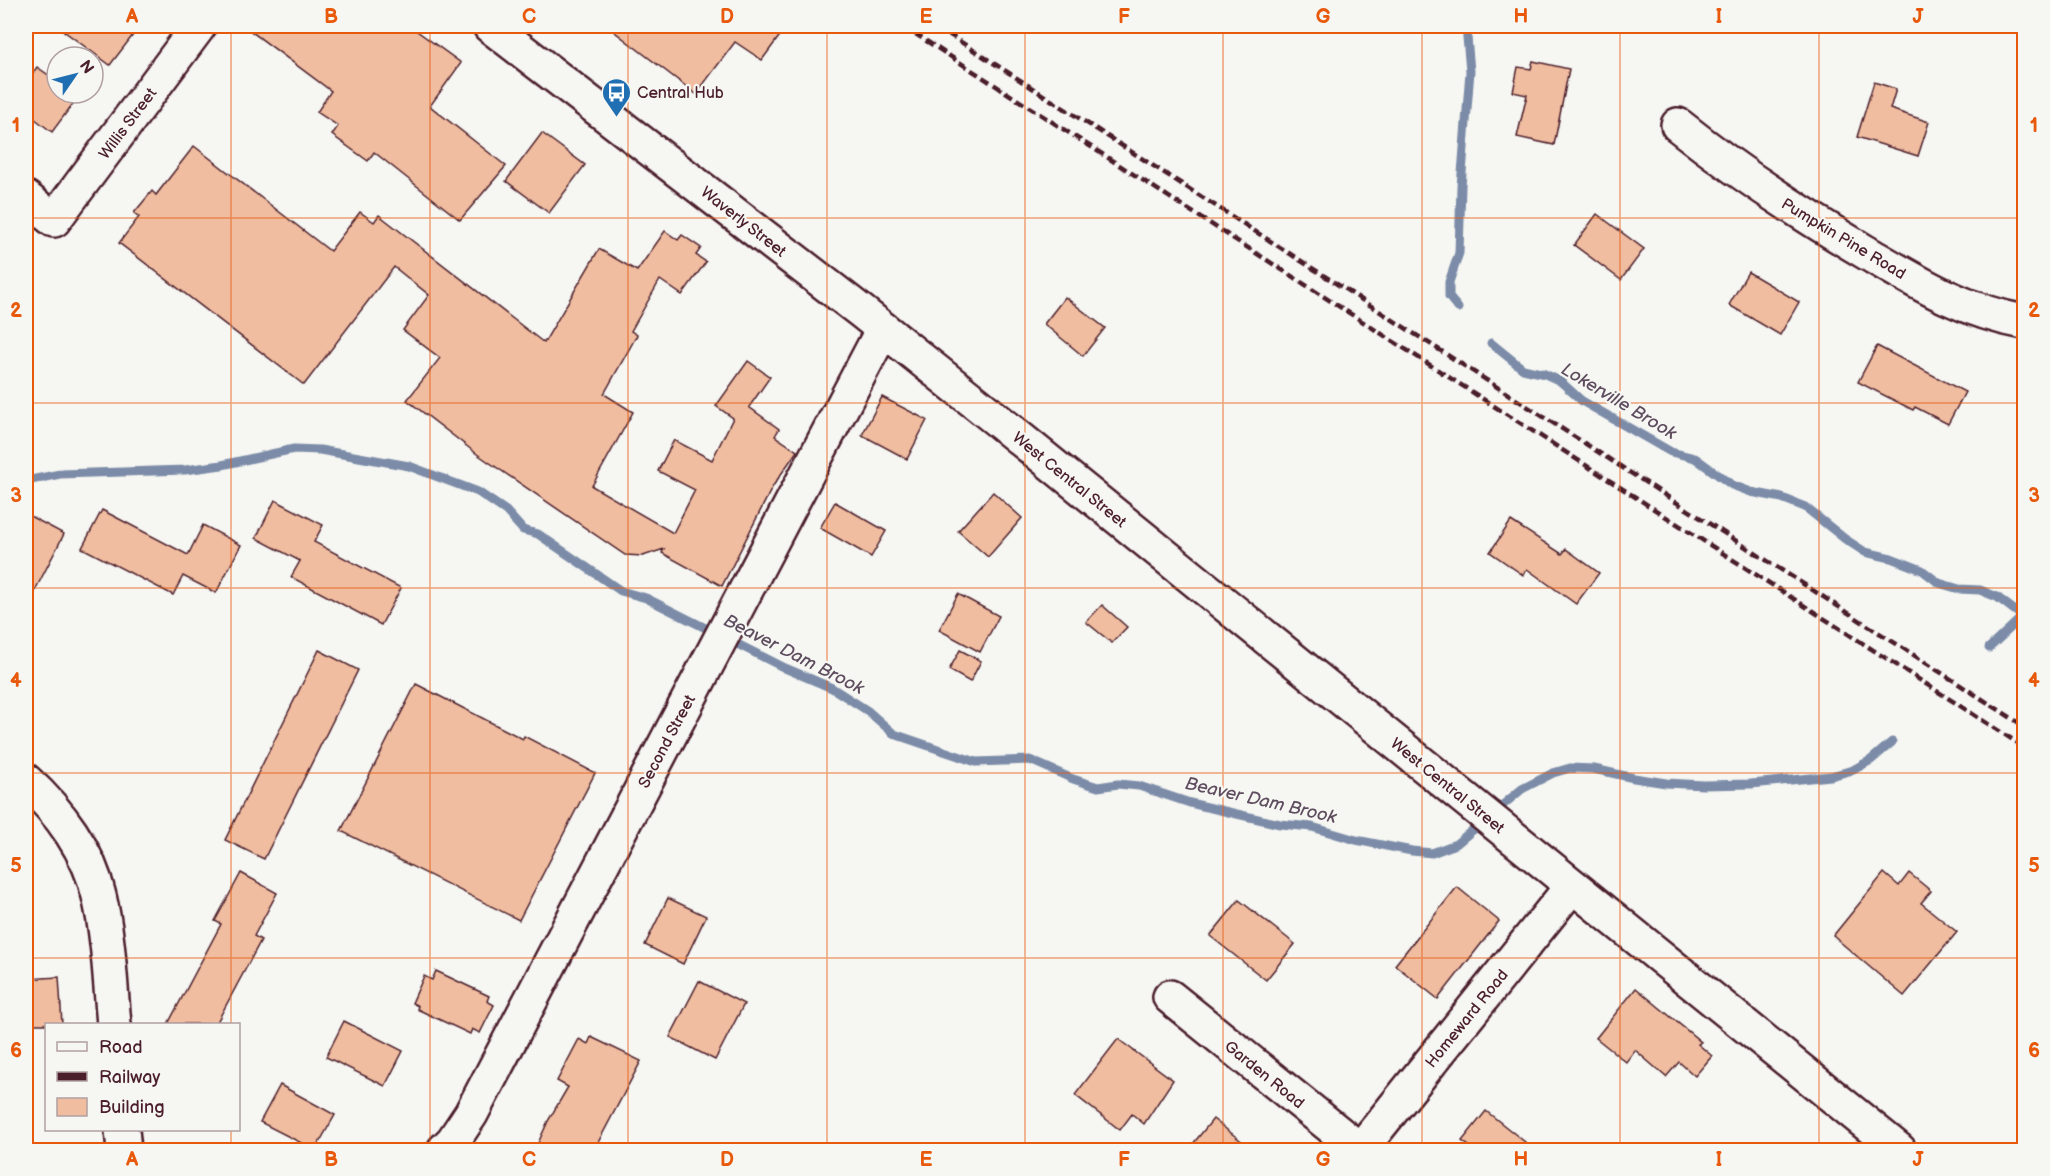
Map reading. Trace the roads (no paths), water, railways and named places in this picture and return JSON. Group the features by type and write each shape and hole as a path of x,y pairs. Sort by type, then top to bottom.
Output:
{"street":[{"name":"Willis Street","path":"26,198 54,220 199,26"},
{"name":"Waverly Street","path":"490,26 996,419"},
{"name":"Pumpkin Pine Road","path":"1678,124 1717,157 1806,218 1923,286 1959,304 1986,314 2025,322"},
{"name":"Second Street","path":"444,1150 453,1141 471,1114 883,329"},
{"name":"West Central Street","path":"996,419 1899,1150"},
{"path":"26,781 52,808 73,836 92,874 99,896 106,941 114,1023"},
{"name":"Homeward Road","path":"1360,1150 1572,886"},
{"name":"Garden Road","path":"1170,997 1360,1150"},
{"path":"122,1131 124,1150"}],"waterway":[{"name":"Lokerville Brook","path":"1458,308 1449,297 1449,282 1459,253 1461,186 1470,71 1466,26"},
{"name":"Lokerville Brook","path":"1491,343 1523,369 1545,374 1560,381 1582,401 1671,452 1695,458 1732,485 1751,492 1782,498 1805,507 1865,552 1891,558 1922,570 1939,583 1959,589 1980,590 1997,597 2022,616"},
{"name":"Beaver Dam Brook","path":"26,481 60,474 185,470 222,465 294,449 320,450 409,466 478,492 506,511 523,530 538,534 621,591 646,598 785,668 832,688 868,711 894,734 976,762 1030,760 1098,787 1118,784 1139,786 1190,803 1280,824 1312,827 1356,840 1412,851 1432,853 1456,844 1522,789 1553,773 1570,768 1594,769 1666,783 1751,784 1831,776 1853,770 1871,760 1892,742"},
{"name":"Beaver Dam Brook","path":"1989,648 2024,615"}],"railway":[{"path":"903,26 2024,747"},
{"path":"936,26 2024,726"}],"place":[{"name":"Central Hub","path":"616,118"}]}
